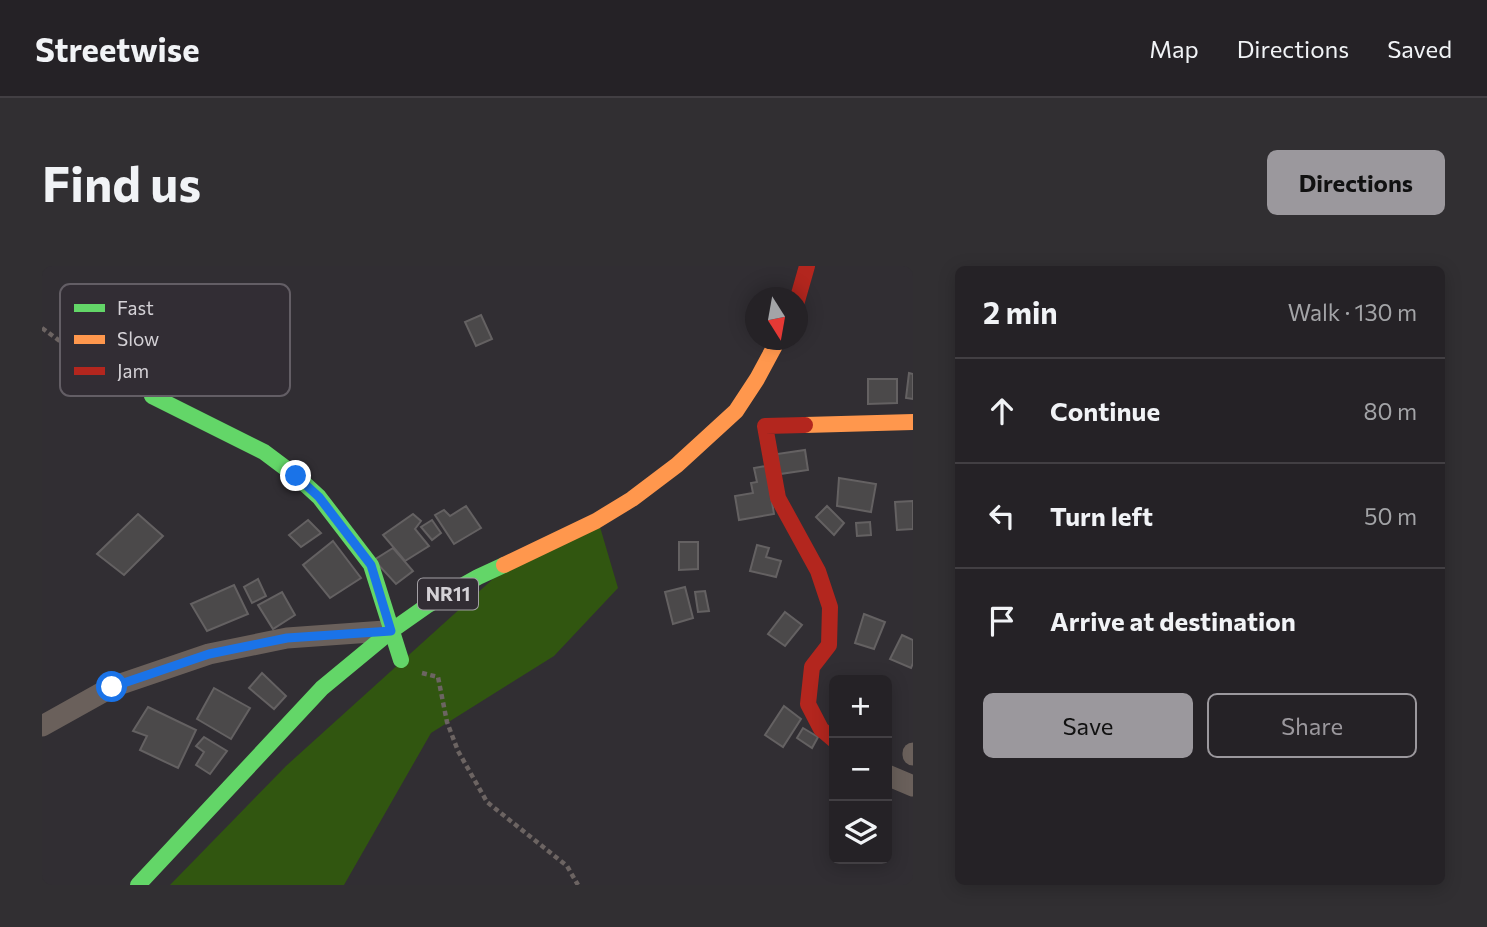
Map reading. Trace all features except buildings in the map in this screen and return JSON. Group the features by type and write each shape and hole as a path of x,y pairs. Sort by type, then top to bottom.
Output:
{"main road":[{"path":"801,287 807,266"},
{"name":"NR11","path":"138,885 322,688 391,631 428,605 596,521 632,499 677,465 736,411 773,350"},
{"path":"152,396 264,452 319,497 371,565 401,660"},
{"path":"832,738 821,729 808,704 812,667 829,645 830,607 818,571 778,498 765,426 913,422"}],"street":[{"path":"736,411 765,426"},
{"path":"42,726 112,687 209,654 287,638 391,631"},
{"path":"892,777 913,786"}],"path":[{"path":"42,328 60,341"},
{"path":"401,660 412,671 438,677 447,722 458,751 487,802 567,866 578,885"}],"green space":[{"path":"600,527 618,588 554,656 431,733 344,885 170,885 286,766 494,578"}],"traffic: fast":[{"path":"152,396 264,452 319,497 371,565 401,660"},
{"path":"138,885 322,688 391,631 428,605 504,565"}],"traffic: slow":[{"path":"504,565 596,521 632,499 677,465 736,411 773,350"},
{"path":"805,425 913,422"}],"traffic: jam":[{"path":"801,287 807,266"},
{"path":"805,425 765,426 778,498 818,571 830,607 829,645 812,667 808,704 821,729 832,738"}],"route":[{"path":"112,687 209,654 287,638 391,631 371,565 319,497 296,476"}]}
